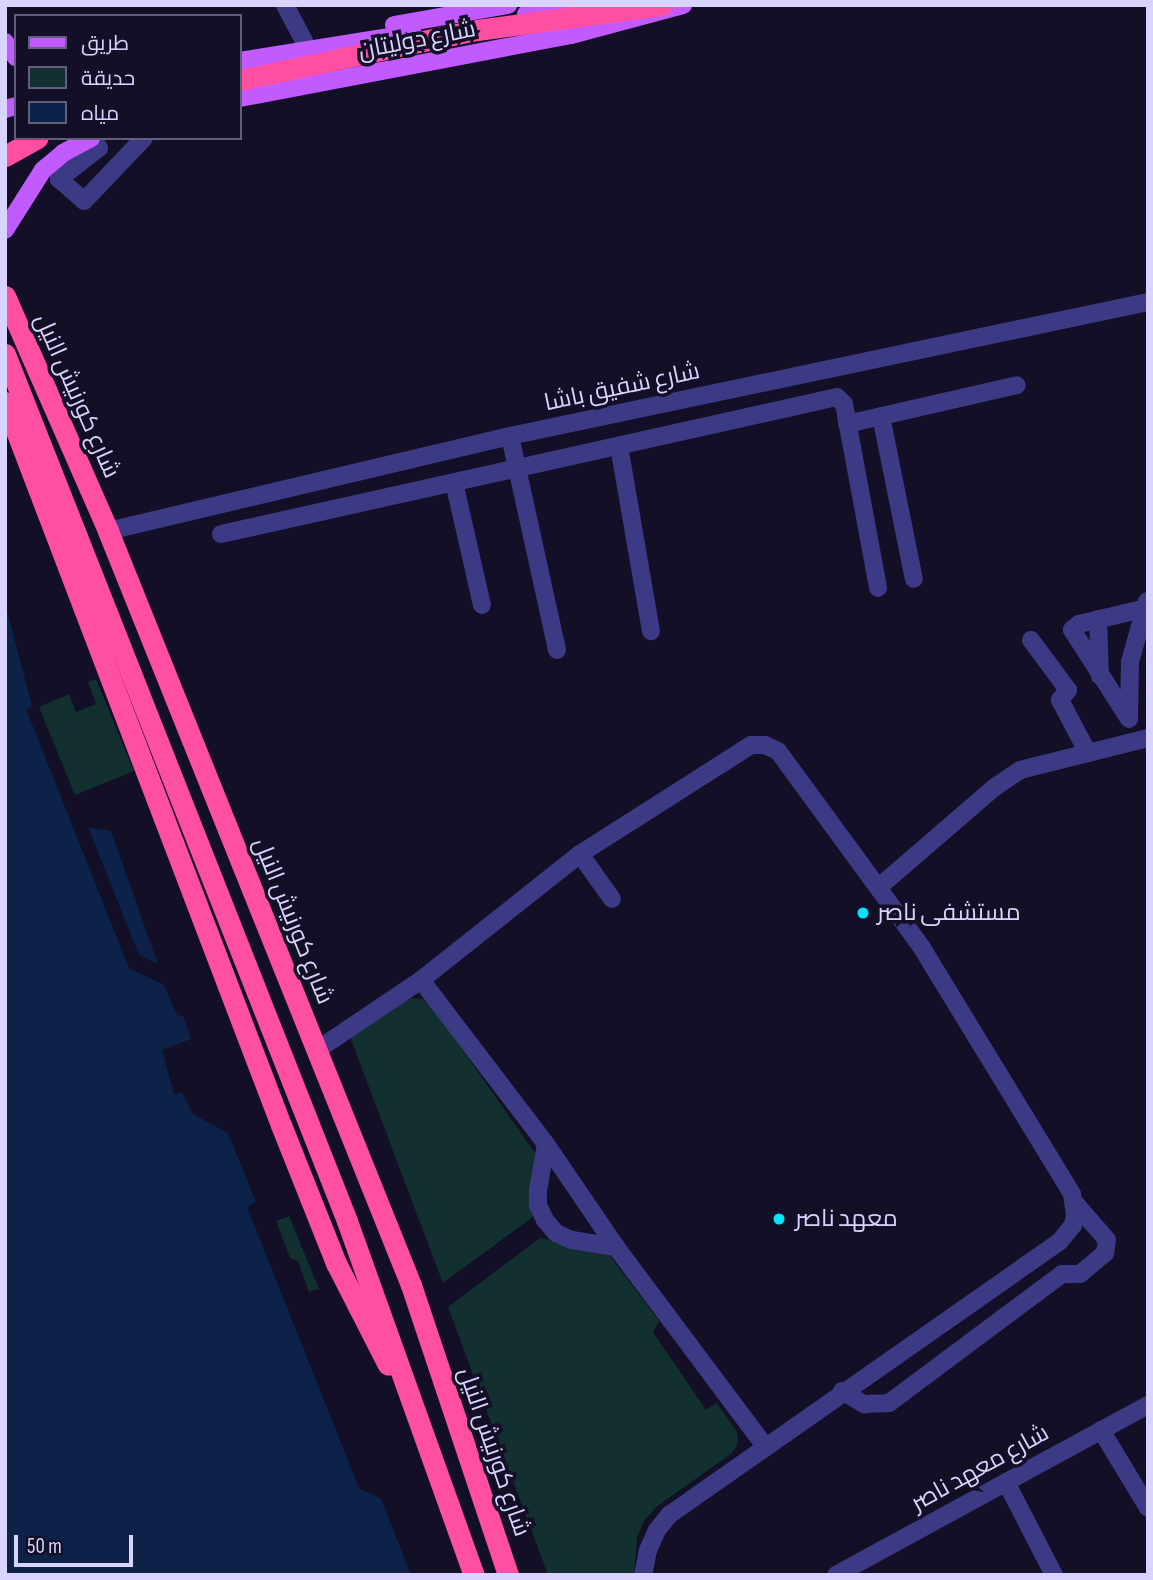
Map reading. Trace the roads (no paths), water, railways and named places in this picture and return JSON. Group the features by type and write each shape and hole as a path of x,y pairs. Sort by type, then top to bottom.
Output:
{"highway":[{"path":"242,80 369,50 470,31 662,5"},
{"path":"5,156 33,140"},
{"name":"شارع كورنيش النيل","path":"5,296 108,531 382,1211 411,1285 508,1575"},
{"name":"شارع كورنيش النيل","path":"5,354 347,1221 474,1575"},
{"path":"5,402 336,1263 415,1412"},
{"path":"347,1221 363,1226 377,1218 382,1211"},
{"path":"375,1297 386,1284 403,1282 411,1285"}],"main road":[{"name":"شارع دوليتان","path":"242,53 508,5"},
{"path":"242,61 575,5"},
{"name":"شارع دوليتان","path":"242,98 572,35 683,5"},
{"path":"5,230 43,170 64,153 88,140"}],"street":[{"path":"285,5 304,41"},
{"path":"93,140 99,148 59,178 84,201 142,140"},
{"name":"شارع شفيق باشا","path":"108,531 510,436 1148,302"},
{"path":"847,424 1017,386"},
{"path":"221,534 837,397 844,404 878,588"},
{"path":"881,416 914,579"},
{"path":"510,436 557,650"},
{"path":"620,446 651,631"},
{"path":"454,482 482,605"},
{"path":"879,887 1011,775 1140,740 1072,630 1074,625 1145,604 1129,719"},
{"path":"1098,619 1100,676"},
{"path":"1031,640 1068,690 1060,701 1088,753"},
{"path":"1099,649 1138,651"},
{"path":"317,1050 421,980 580,855 737,752 751,745 765,745 778,751 922,948 1075,1203 1107,1240 1105,1253 1080,1273 1062,1275 889,1403 864,1404 842,1391"},
{"path":"580,855 612,899"},
{"path":"421,980 546,1144 616,1247 764,1445"},
{"path":"546,1144 538,1191 538,1205 545,1220 556,1233 572,1240 616,1247"},
{"path":"643,1575 648,1550 657,1530 670,1514 764,1445 1059,1242 1073,1225 1075,1203"},
{"name":"شارع معهد ناصر","path":"836,1575 1148,1405"},
{"path":"1101,1430 1148,1508"},
{"path":"1006,1482 1054,1575"}],"water":[{"path":"5,603 32,706 26,709 129,968 164,985 177,1015 183,1016 191,1039 162,1050 174,1094 182,1093 193,1114 228,1133 256,1202 247,1207 359,1488 381,1499 411,1575 5,1575"},
{"path":"88,827 111,831 158,964 139,955"}],"place":[{"name":"مستشفى ناصر","path":"863,913"},
{"name":"معهد ناصر","path":"779,1219"}]}
